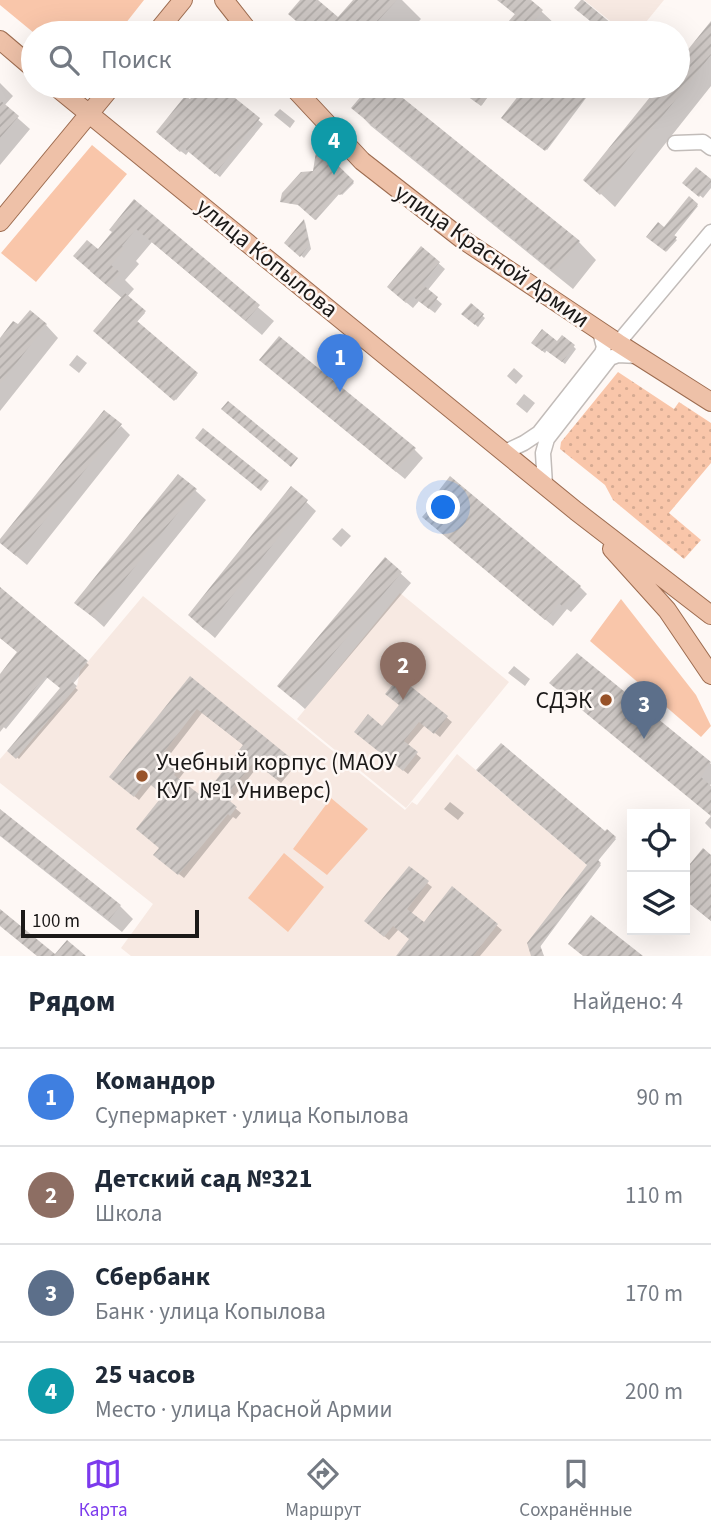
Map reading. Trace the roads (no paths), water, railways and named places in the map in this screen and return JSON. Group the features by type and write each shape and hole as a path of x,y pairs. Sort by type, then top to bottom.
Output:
{"main road":[{"path":"166,21 183,0"},
{"path":"224,0 241,21"},
{"path":"0,40 21,58"},
{"name":"улица Копылова","path":"70,98 576,511 711,615"},
{"path":"0,222 102,98"},
{"name":"улица Красной Армии","path":"303,98 362,161 487,258 711,402"},
{"path":"668,373 711,394"},
{"name":"улица Копылова","path":"576,511 667,610 711,674"}],"street":[{"path":"675,143 703,142 711,148"},
{"path":"618,343 711,232"},
{"path":"505,452 539,433 602,353 604,347 600,332"},
{"path":"545,485 542,453 547,439 610,358 618,355 639,356"}],"place":[{"name":"25 часов","path":"334,175"},
{"name":"Командор","path":"340,392"},
{"name":"Детский сад №321","path":"403,700"},
{"name":"СДЭК","path":"606,700"},
{"name":"Сбербанк","path":"644,739"},
{"name":"Учебный корпус (МАОУ КУГ №1 Универс)","path":"142,776"}]}
